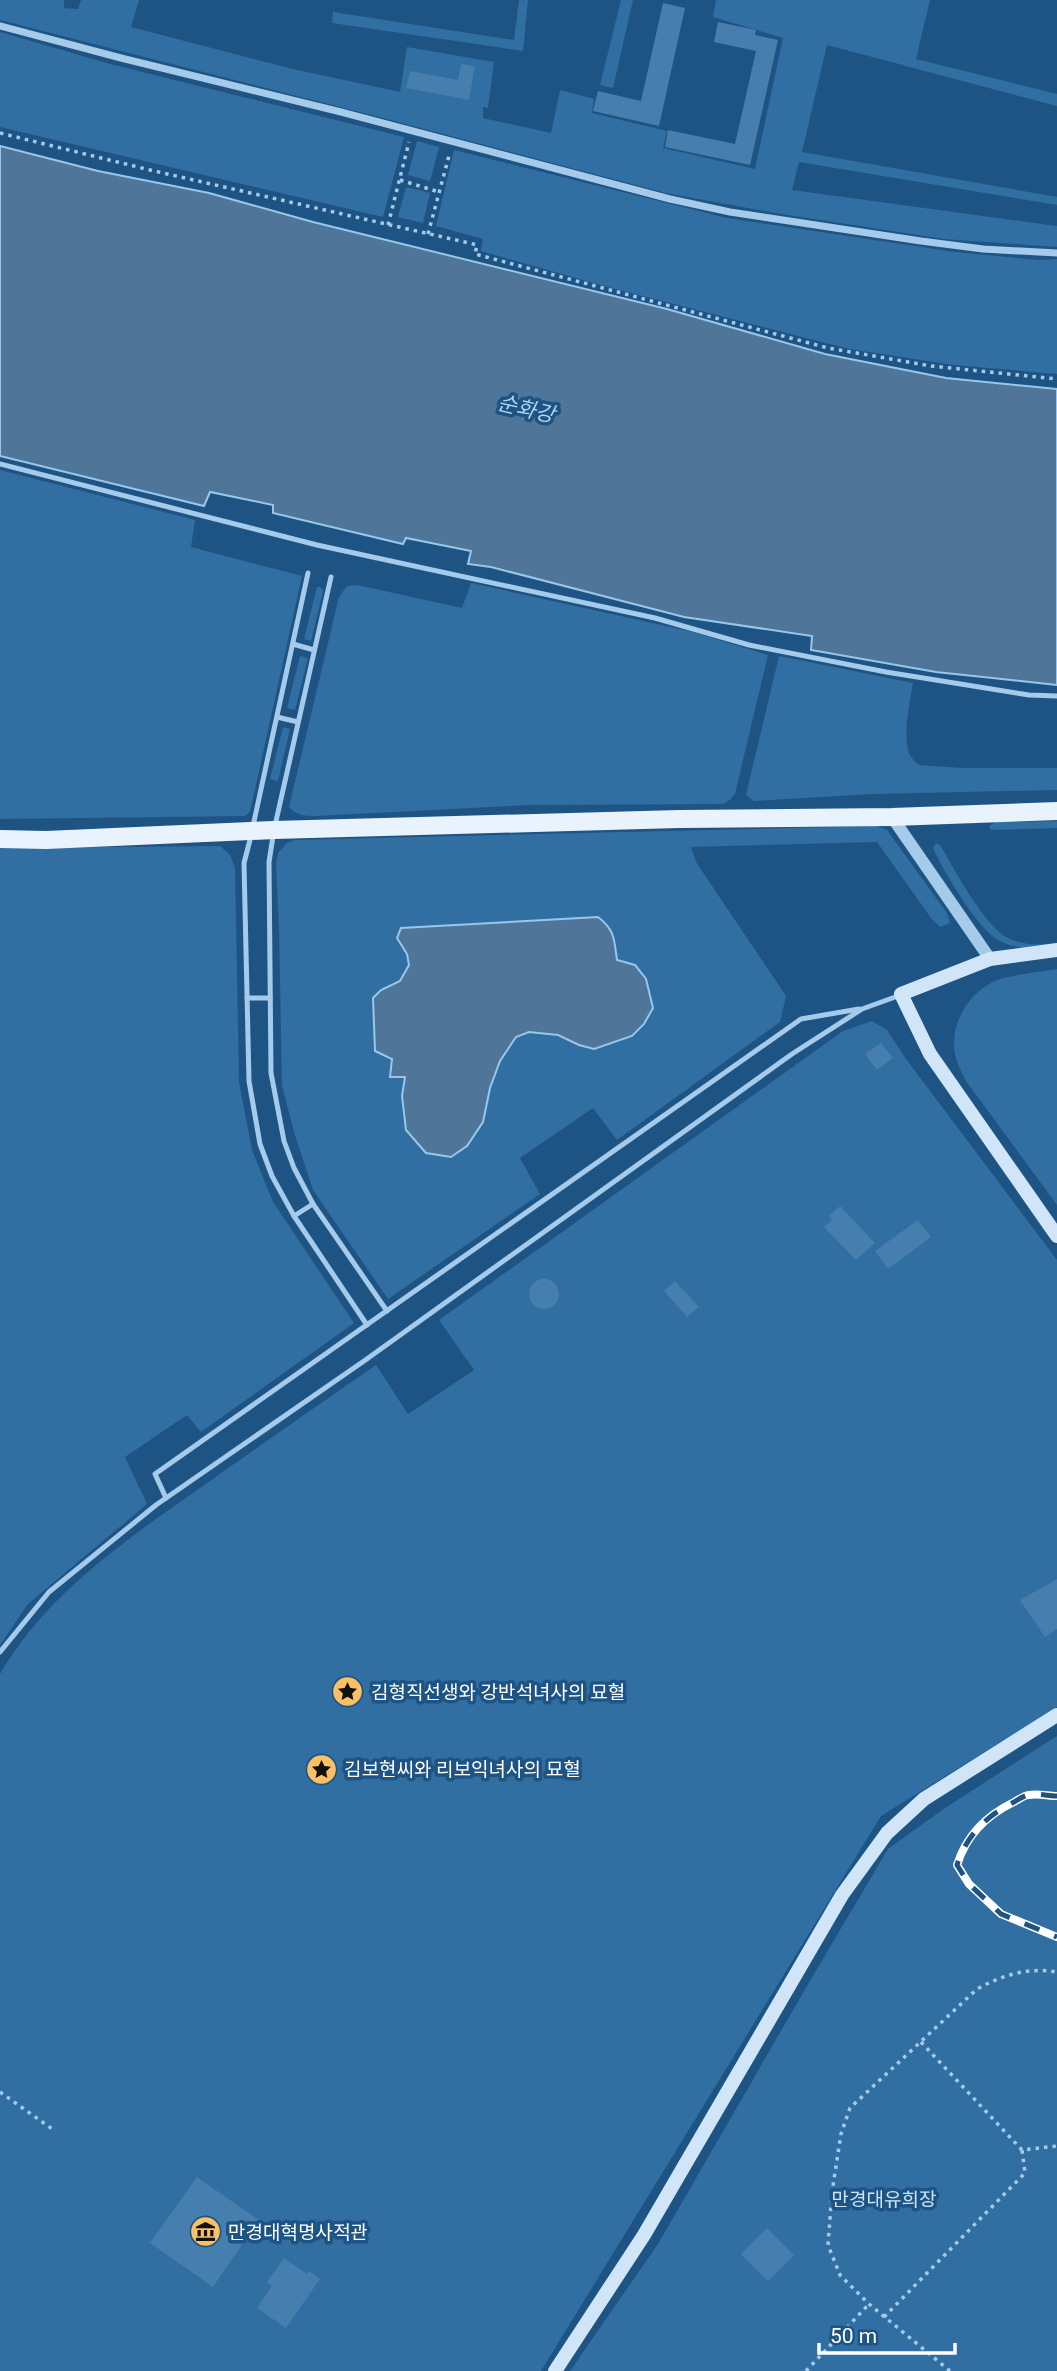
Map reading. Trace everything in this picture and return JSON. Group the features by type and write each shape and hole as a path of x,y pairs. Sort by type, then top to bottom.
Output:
{"main road":[{"path":"0,839 46,840 274,830 1057,811"},
{"path":"1057,950 990,959 901,994 930,1054 1057,1236"},
{"path":"555,2371 644,2235 842,1895 887,1833 924,1799 1057,1715"}],"street":[{"path":"0,26 341,112 670,200 730,212 954,245 1057,253"},
{"path":"892,817 990,959"}],"lane":[{"path":"0,464 317,545 655,618 749,645 886,672 1029,695 1057,696"},
{"path":"308,573 244,863 248,1081 260,1144 272,1176 294,1216 367,1325"},
{"path":"331,577 269,862 271,1073 284,1141 294,1168 313,1204 387,1311"},
{"path":"293,645 314,650"},
{"path":"277,717 298,722"},
{"path":"0,1652 49,1592 166,1498 364,1361 792,1054 862,1009 901,994"},
{"path":"247,998 270,999"},
{"path":"166,1498 155,1474 801,1019 862,1009"},
{"path":"294,1216 313,1204"}],"path":[{"path":"388,225 412,132"},
{"path":"0,133 477,246 475,254 828,348 931,366 1057,379"},
{"path":"428,234 453,142"},
{"path":"400,180 439,192"},
{"path":"950,2371 884,2318 840,2275 828,2245 832,2192 841,2134 850,2108 977,1989 996,1979 1030,1970 1057,1972"},
{"path":"884,2318 1025,2172 1023,2151 920,2042"},
{"path":"0,2092 55,2131"},
{"path":"1023,2151 1057,2146"},
{"path":"806,2371 869,2304"}],"green space":[{"path":"0,0 64,0 64,8 78,9 81,0 139,0 131,27 293,69 400,92 407,47 494,62 488,108 483,107 483,118 551,133 560,90 594,99 592,113 667,131 663,148 755,169 783,38 713,17 716,0 930,0 916,59 1057,94 1057,106 827,45 802,152 1057,197 1057,205 799,162 792,190 1057,226 1057,247 944,239 666,193 0,20"},
{"path":"519,0 528,0 523,51 332,23 333,12 514,40"},
{"path":"621,0 633,0 613,88 600,85"},
{"path":"0,32 110,64 404,137 383,217 0,127"},
{"path":"417,141 439,147 430,181 408,175"},
{"path":"454,150 727,218 955,252 1039,260 1057,259 1057,374 954,365 849,349 604,286 481,251 483,239 436,226"},
{"path":"406,187 430,193 423,223 398,217"},
{"path":"0,470 195,520 191,547 302,576 250,812 245,816 0,819"},
{"path":"471,583 693,632 768,655 735,794 731,799 723,804 528,805 316,816 301,815 292,810 289,807 339,597 347,586 357,585 462,608"},
{"path":"317,587 323,591 311,641 304,639"},
{"path":"300,656 308,658 295,710 287,708"},
{"path":"779,656 913,683 907,741 911,757 919,765 1057,768 1057,790 873,794 754,801 746,795"},
{"path":"283,727 290,729 278,781 270,779"},
{"path":"1057,821 1057,828 991,830 989,826 996,822"},
{"path":"876,826 887,830 947,913 950,923 940,927 931,918 877,842 691,847 696,862 786,996 780,1022 617,1140 593,1108 520,1158 540,1194 388,1299 313,1190 282,1086 276,866 278,853 294,840","holes":["598,917 608,926 613,936 617,960 635,965 579,1045 540,1032 517,1037 499,1064 482,1122 402,1096 405,1077 390,1077 393,1059 381,990 400,981 409,965 407,954 397,938"]},
{"path":"936,843 940,845 980,910 999,932 1026,944 1057,943 1057,946 1019,947 994,937 978,921 951,882 933,848"},
{"path":"220,846 230,855 235,867 239,1082 252,1150 273,1202 354,1323 201,1432 187,1415 125,1457 147,1504 28,1604 0,1645 0,848"},
{"path":"1057,969 1057,1205 966,1081 956,1059 954,1045 957,1023 962,1013 983,988 1003,978"},
{"path":"872,1021 887,1030 1057,1260 1057,1707 881,1816 541,2371 0,2371 0,1674 42,1616 94,1567 151,1522 376,1365 408,1414 474,1370 439,1320 843,1031"},
{"name":"만경대유희장","path":"1057,1736 1057,2371 570,2371 658,2244 888,1849 945,1808"}],"water":[{"name":"순화강","path":"0,146 98,171 209,193 313,222 667,309 825,354 946,378 1057,389 1057,685 936,672 811,650 812,636 684,617 491,567 468,564 471,551 406,538 403,544 273,513 273,505 210,492 204,506 0,456"},
{"path":"598,917 611,931 617,960 635,965 646,979 653,1008 644,1024 632,1036 594,1049 558,1035 529,1032 516,1037 500,1061 490,1088 483,1122 467,1146 451,1157 426,1153 406,1130 402,1096 405,1077 390,1077 392,1059 375,1051 373,998 381,990 400,981 409,965 407,954 397,938 401,928"}],"building":[{"path":"663,3 685,8 659,126 593,111 598,91 641,101"},
{"path":"718,22 756,30 755,35 778,40 750,165 665,147 668,130 735,144 756,51 714,42"},
{"path":"461,64 475,66 469,100 406,88 410,71 458,80"},
{"path":"881,1043 893,1058 877,1070 865,1054"},
{"path":"840,1206 875,1243 856,1260 824,1227 832,1220 829,1216"},
{"path":"918,1220 931,1237 888,1269 875,1251"},
{"path":"544,1279 555,1283 559,1294 555,1305 544,1309 533,1305 529,1294 533,1283"},
{"path":"675,1281 699,1307 687,1317 664,1291"},
{"path":"1057,1579 1057,1629 1045,1637 1020,1600"},
{"name":"만경대혁명사적관","path":"197,2177 259,2220 213,2287 150,2243"},
{"path":"767,2228 794,2255 768,2281 741,2254"},
{"path":"284,2258 307,2274 309,2271 320,2279 286,2328 257,2308 272,2286 267,2282"}],"railway":[{"path":"1057,1796 1027,1795 995,1813 972,1836 957,1865 969,1884 1001,1914 1057,1937"}],"place":[{"name":"김형직선생와 강반석녀사의 묘혈","path":"348,1692"},
{"name":"김보현씨와 리보익녀사의 묘혈","path":"321,1769"},
{"name":"만경대혁명사적관","path":"205,2232"}]}
